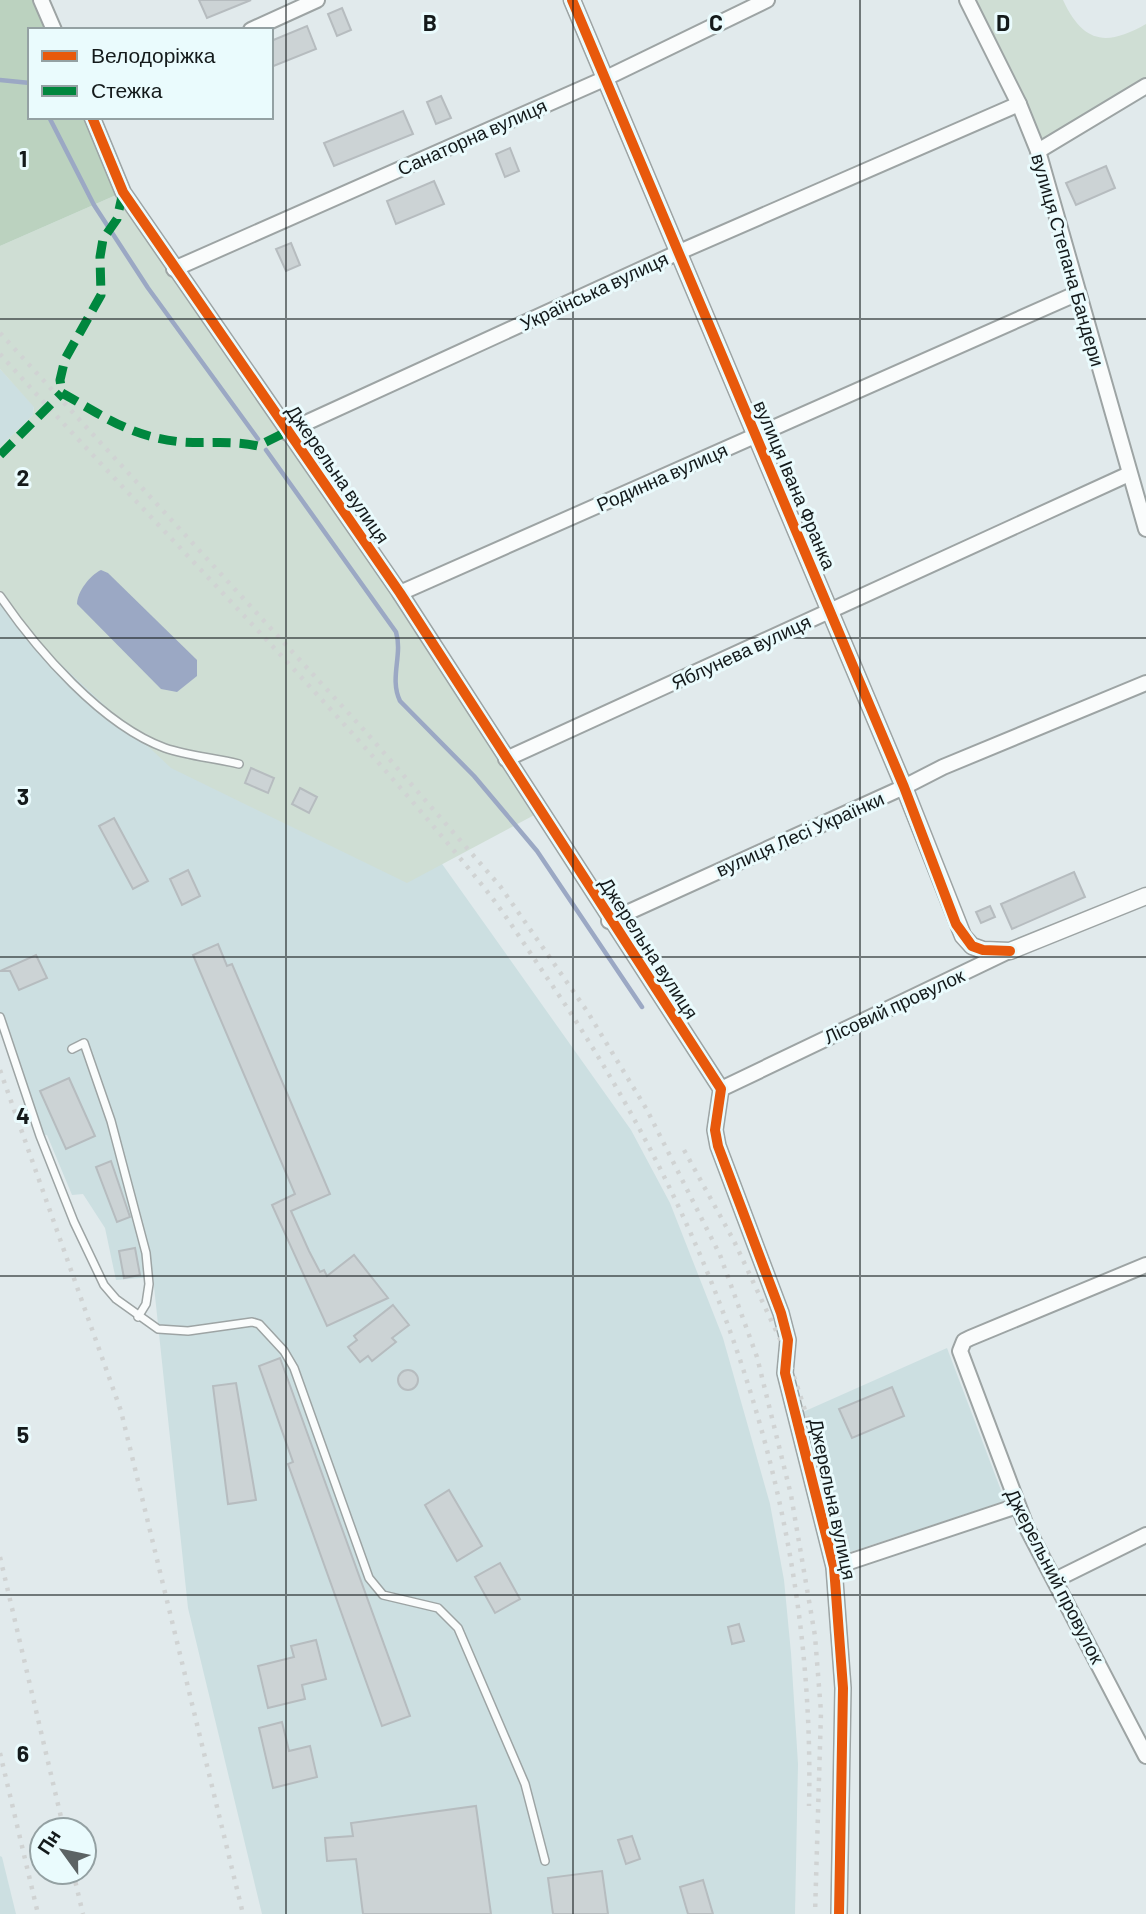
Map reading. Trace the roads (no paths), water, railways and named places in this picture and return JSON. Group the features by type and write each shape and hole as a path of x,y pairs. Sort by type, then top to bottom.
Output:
{"street":[{"path":"41,0 53,28"},
{"path":"255,28 317,0"},
{"name":"вулиця Івана Франка","path":"572,0 904,787 963,936 972,946 984,950 1010,951"},
{"name":"Санаторна вулиця","path":"174,269 604,79 767,0"},
{"name":"вулиця Степана Бандери","path":"967,0 1019,104 1038,151 1146,530"},
{"path":"1038,151 1146,86"},
{"name":"Українська вулиця","path":"286,432 677,253 1019,104"},
{"name":"Джерельна вулиця","path":"93,119 123,192 286,432 400,593 609,921 721,1088 715,1130 718,1146 781,1313 788,1340 785,1373 834,1567 843,1688 839,1914"},
{"name":"Родинна вулиця","path":"400,593 1079,293"},
{"name":"Яблунева вулиця","path":"506,759 1129,474"},
{"name":"вулиця Лесі Українки","path":"609,921 943,767 1146,683"},
{"name":"Лісовий провулок","path":"721,1088 1010,951 1146,896"},
{"name":"Джерельний провулок","path":"1146,1265 970,1338 961,1346 962,1357 1017,1506 1146,1756"},
{"path":"834,1567 1017,1506"},
{"path":"1055,1580 1146,1535"}],"lane":[{"path":"0,596 19,623 66,675 120,723 167,748 239,764"},
{"path":"0,1017 40,1136 92,1262 110,1292 138,1317 158,1329 174,1330 251,1322 268,1330 284,1350 294,1368 369,1578 383,1595 438,1608 458,1628 525,1784 545,1861"},
{"path":"72,1049 84,1043 111,1121 146,1253 149,1284 146,1304 138,1317"}],"water":[{"path":"101,570 108,573 197,660 197,676 177,692 161,689 77,604 85,584"}],"waterway":[{"path":"0,80 28,83"},
{"path":"50,119 94,205 148,288 258,439"},
{"path":"266,450 396,632 396,684 400,701 474,776 537,851 642,1007"}],"railway":[{"path":"0,333 364,730 500,886 587,1011 647,1110 720,1255 757,1357 791,1495 815,1636 821,1712 815,1914"},
{"path":"0,354 308,685 428,820 503,912 609,1076 662,1172 707,1272 745,1374 774,1479 795,1586 807,1695 809,1806"},
{"path":"0,1070 121,1411 243,1914"},
{"path":"684,1150 734,1241 786,1352 847,1539"},
{"path":"0,1557 61,1816"},
{"path":"0,1753 38,1914"},
{"path":"76,1886 83,1914"}]}
